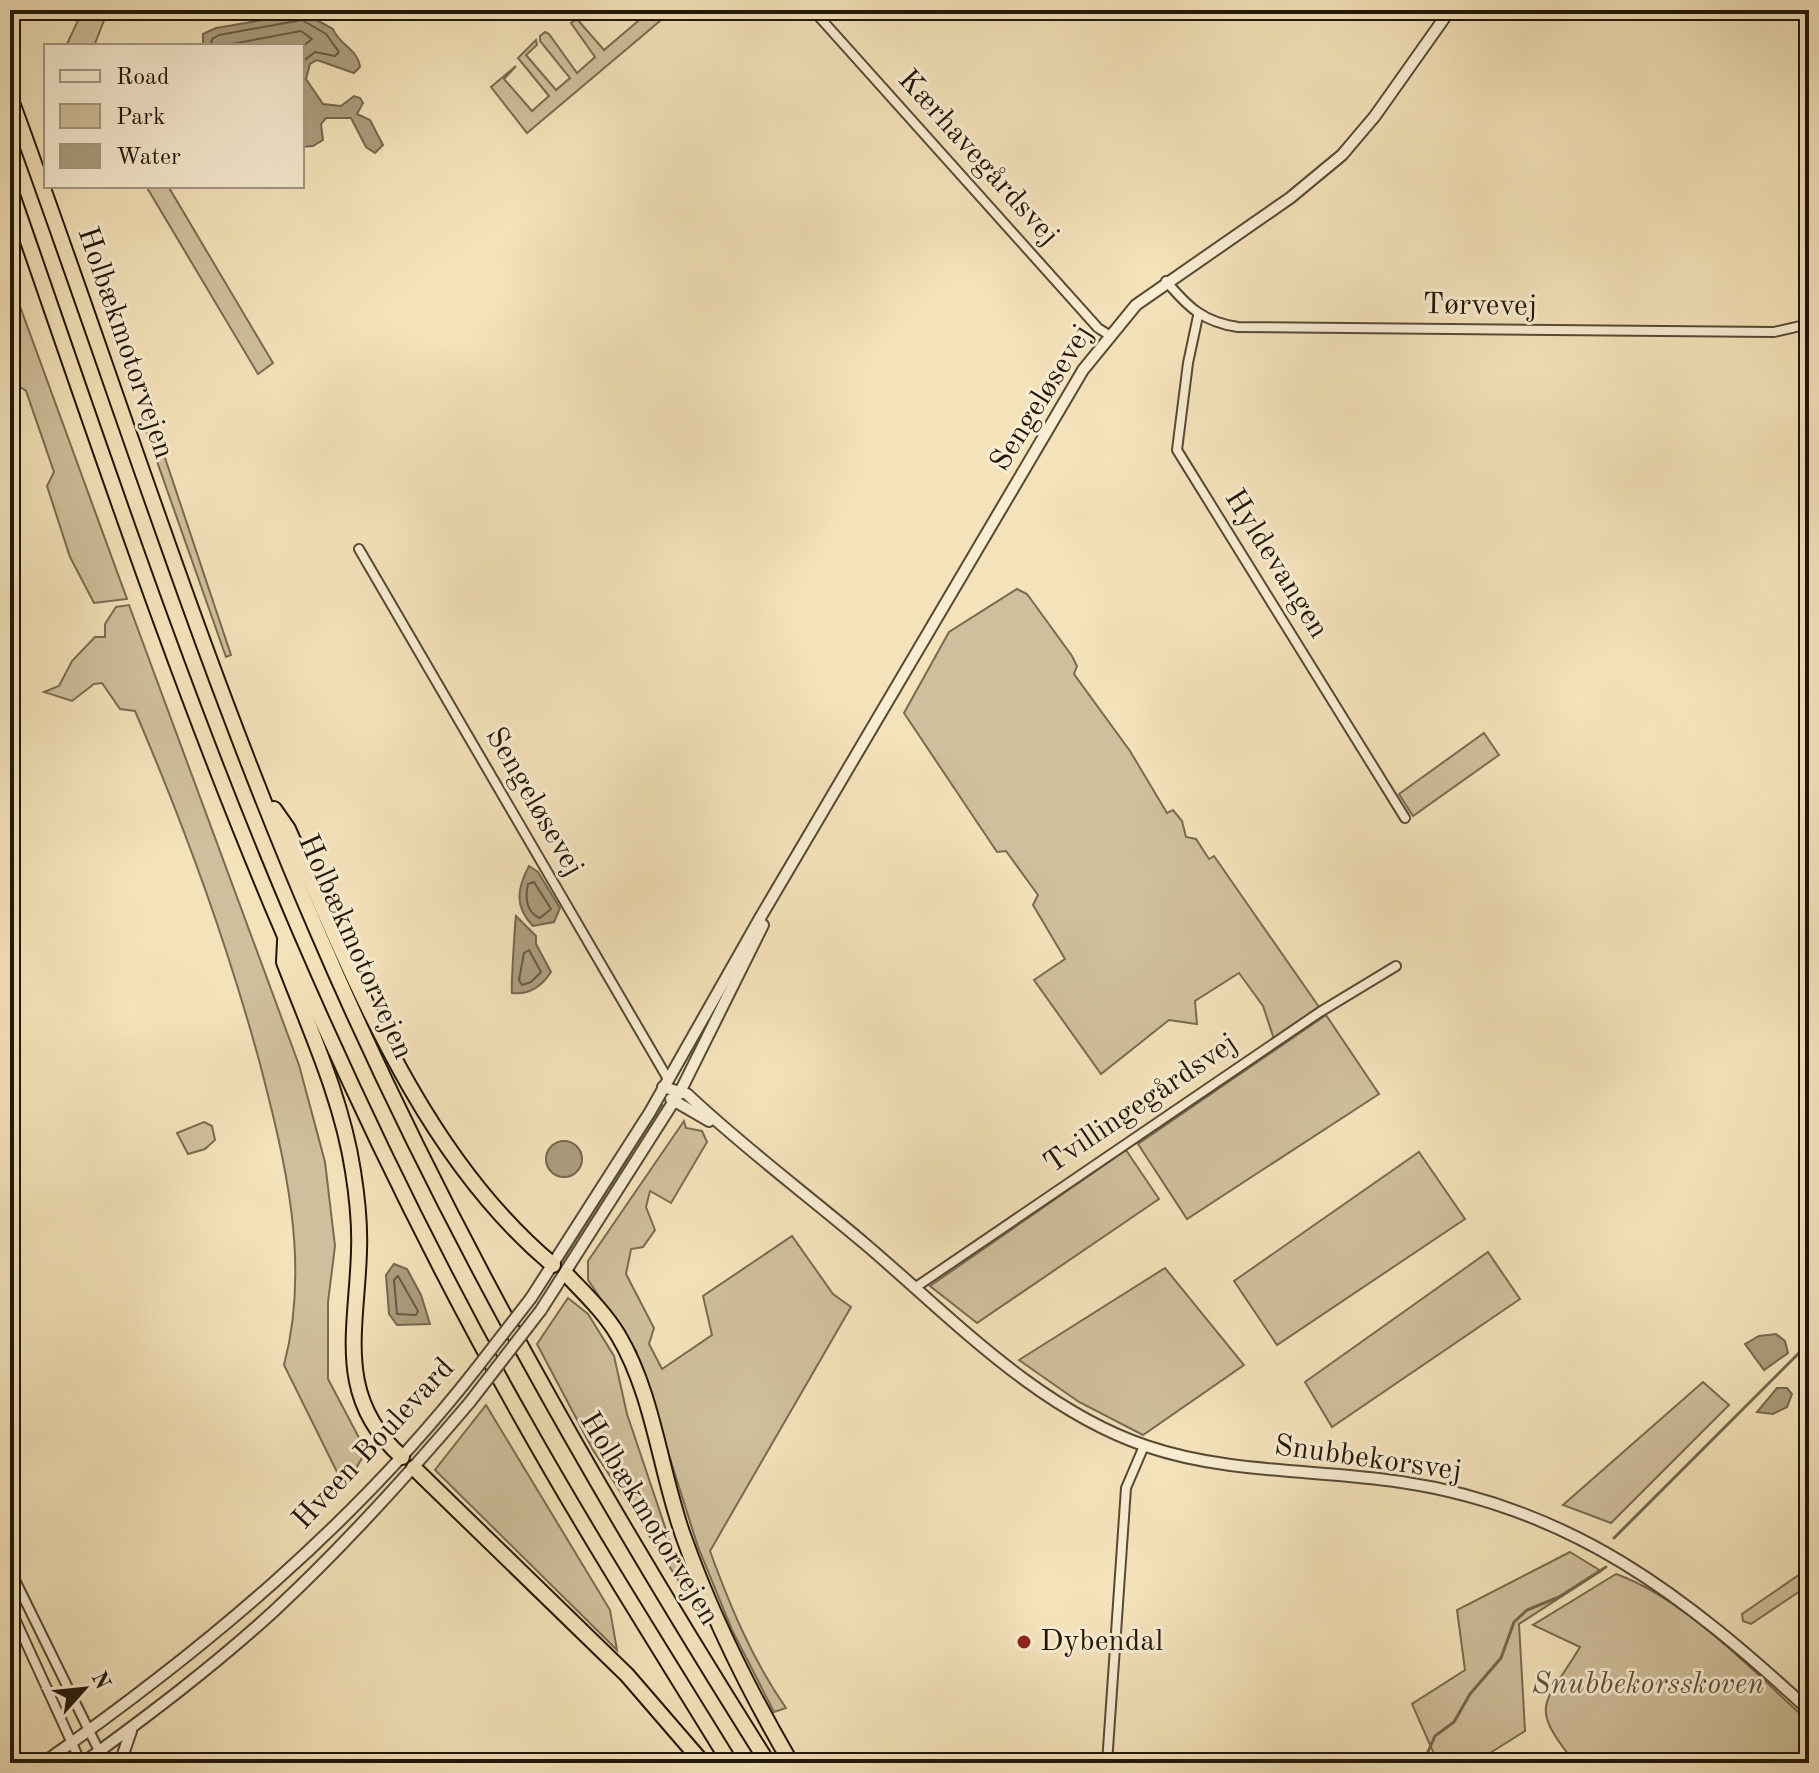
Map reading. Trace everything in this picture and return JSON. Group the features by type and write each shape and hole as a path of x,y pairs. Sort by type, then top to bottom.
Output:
{"highway":[{"name":"Holbækmotorvejen","path":"10,97 213,671 257,784 375,1062 462,1239 558,1416 676,1616 768,1763"},
{"name":"Holbækmotorvejen","path":"10,189 184,682 285,937 435,1256 522,1419 730,1763"},
{"path":"257,784 288,829 389,1045 438,1132 498,1214 553,1265"},
{"path":"285,937 284,962 335,1101 353,1171 359,1248 352,1349 354,1375 363,1405 375,1425 402,1457"},
{"path":"567,1275 604,1315 630,1359 682,1534 705,1595 762,1713 791,1763"},
{"path":"414,1468 627,1675 703,1763"}],"street":[{"name":"Kærhavegårdsvej","path":"813,10 1087,316 1109,335"},
{"name":"Sengeløsevej","path":"359,549 666,1083 1083,370 1136,305 1166,281 1299,192 1342,155 1375,116 1450,10"},
{"path":"1166,281 1198,316"},
{"name":"Tørvevej","path":"1198,316 1216,324 1285,328 1774,332 1809,324"},
{"name":"Hyldevangen","path":"1198,316 1185,376 1177,450 1405,818"},
{"name":"Sengeløsevej","path":"681,1090 723,1012 775,897"},
{"name":"Tvillingegårdsvej","path":"916,1287 1320,1012 1396,966"},
{"path":"666,1083 681,1090"},
{"name":"Snubbekorsvej","path":"666,1083 673,1102 723,1128"},
{"name":"Hveen Boulevard","path":"43,1763 197,1650 250,1605 332,1529 402,1457 531,1298 666,1083"},
{"name":"Snubbekorsvej","path":"681,1090 1049,1396 1087,1419 1144,1446 1224,1464 1404,1482 1514,1510 1597,1546 1674,1593 1809,1710"},
{"name":"Hveen Boulevard","path":"82,1763 133,1727 271,1614 414,1468 470,1402 567,1275 681,1090"},
{"path":"553,1265 567,1275"},
{"path":"1107,1763 1126,1488 1144,1446"},
{"path":"402,1457 414,1468"},
{"path":"10,1570 105,1763"},
{"path":"10,1608 82,1763"},
{"path":"120,1763 133,1727"}],"green space":[{"path":"83,10 108,10 95,44 67,44"},
{"path":"651,10 673,10 527,133 491,87 516,66 504,79 532,111 549,96 518,58 536,40 537,45 526,55 556,90 570,78 540,41 540,36 545,32 549,34 577,73 595,57 571,23 577,19 604,50"},
{"path":"147,188 169,188 273,363 258,374"},
{"path":"10,279 127,599 94,603 70,557 47,486 54,472 26,391 10,380"},
{"path":"156,431 231,655 226,657 147,433"},
{"path":"1017,589 1027,594 1072,656 1077,666 1074,674 1130,751 1167,813 1173,810 1182,821 1186,837 1196,839 1209,859 1214,856 1319,1007 1274,1039 1263,1006 1239,973 1195,1001 1197,1024 1169,1020 1101,1074 1034,980 1065,959 1033,905 1038,895 1006,851 997,852 904,713 949,632"},
{"path":"129,605 299,1065 325,1162 335,1246 328,1302 328,1379 366,1451 354,1472 337,1472 284,1365 292,1327 295,1250 278,1136 246,1015 218,927 170,797 135,711 120,709 102,683 94,684 72,701 44,692 59,686 72,661 95,637 105,637 105,624 116,607"},
{"path":"1484,733 1499,755 1413,816 1399,794"},
{"path":"1326,1015 1379,1094 1187,1219 1138,1144"},
{"path":"662,1105 665,1107 566,1268 559,1266"},
{"path":"684,1121 686,1128 702,1131 707,1142 671,1203 650,1191 646,1207 655,1230 643,1247 631,1249 626,1274 654,1328 649,1344 662,1369 712,1335 703,1296 792,1236 833,1294 851,1307 710,1551 743,1632 786,1708 774,1712 732,1630 698,1547 636,1351 588,1280 588,1261"},
{"path":"204,1122 212,1126 215,1140 205,1149 188,1154 177,1133"},
{"path":"1126,1150 1159,1199 977,1323 930,1286"},
{"path":"1419,1152 1465,1219 1277,1345 1234,1281"},
{"path":"1488,1252 1520,1299 1332,1427 1305,1382"},
{"path":"1165,1268 1244,1365 1143,1435 1079,1402 1019,1360"},
{"path":"568,1298 588,1314 614,1356 627,1414 688,1595 593,1450 537,1344"},
{"path":"1703,1382 1729,1405 1611,1523 1563,1505"},
{"path":"486,1405 610,1610 617,1650 435,1470"},
{"path":"1570,1552 1601,1571 1519,1624 1525,1731 1474,1763 1438,1763 1412,1704 1465,1670 1457,1610"},
{"path":"1809,1568 1809,1585 1751,1624 1743,1621 1742,1614"},
{"name":"Snubbekorsskoven","path":"1616,1574 1642,1585 1693,1619 1809,1722 1809,1763 1575,1763 1551,1728 1546,1705 1580,1647 1533,1625"}],"water":[{"path":"304,13 333,29 356,56 360,67 354,73 317,60 310,64 306,79 323,104 341,106 354,96 360,98 363,103 357,114 370,120 383,145 375,153 366,147 351,118 326,118 321,124 323,140 304,147 304,44 203,44 203,34 216,28"},
{"path":"529,866 538,872 560,908 554,922 533,926 523,911 519,897"},
{"path":"516,916 536,936 536,944 551,972 544,981 524,993 512,993"},
{"path":"564,1141 577,1146 582,1159 577,1172 564,1177 551,1172 546,1159 551,1146"},
{"path":"394,1264 407,1269 421,1295 430,1324 397,1325 389,1314 386,1275"},
{"path":"1776,1334 1785,1341 1788,1353 1764,1370 1745,1344 1759,1336"},
{"path":"1777,1388 1787,1388 1792,1394 1787,1407 1773,1414 1757,1412"}],"waterway":[{"path":"1614,1538 1809,1343"},
{"path":"1423,1763 1435,1736 1454,1722 1470,1694 1501,1658 1514,1622 1527,1610 1559,1597 1606,1567"}],"place":[{"name":"Dybendal","path":"1024,1642"}]}
